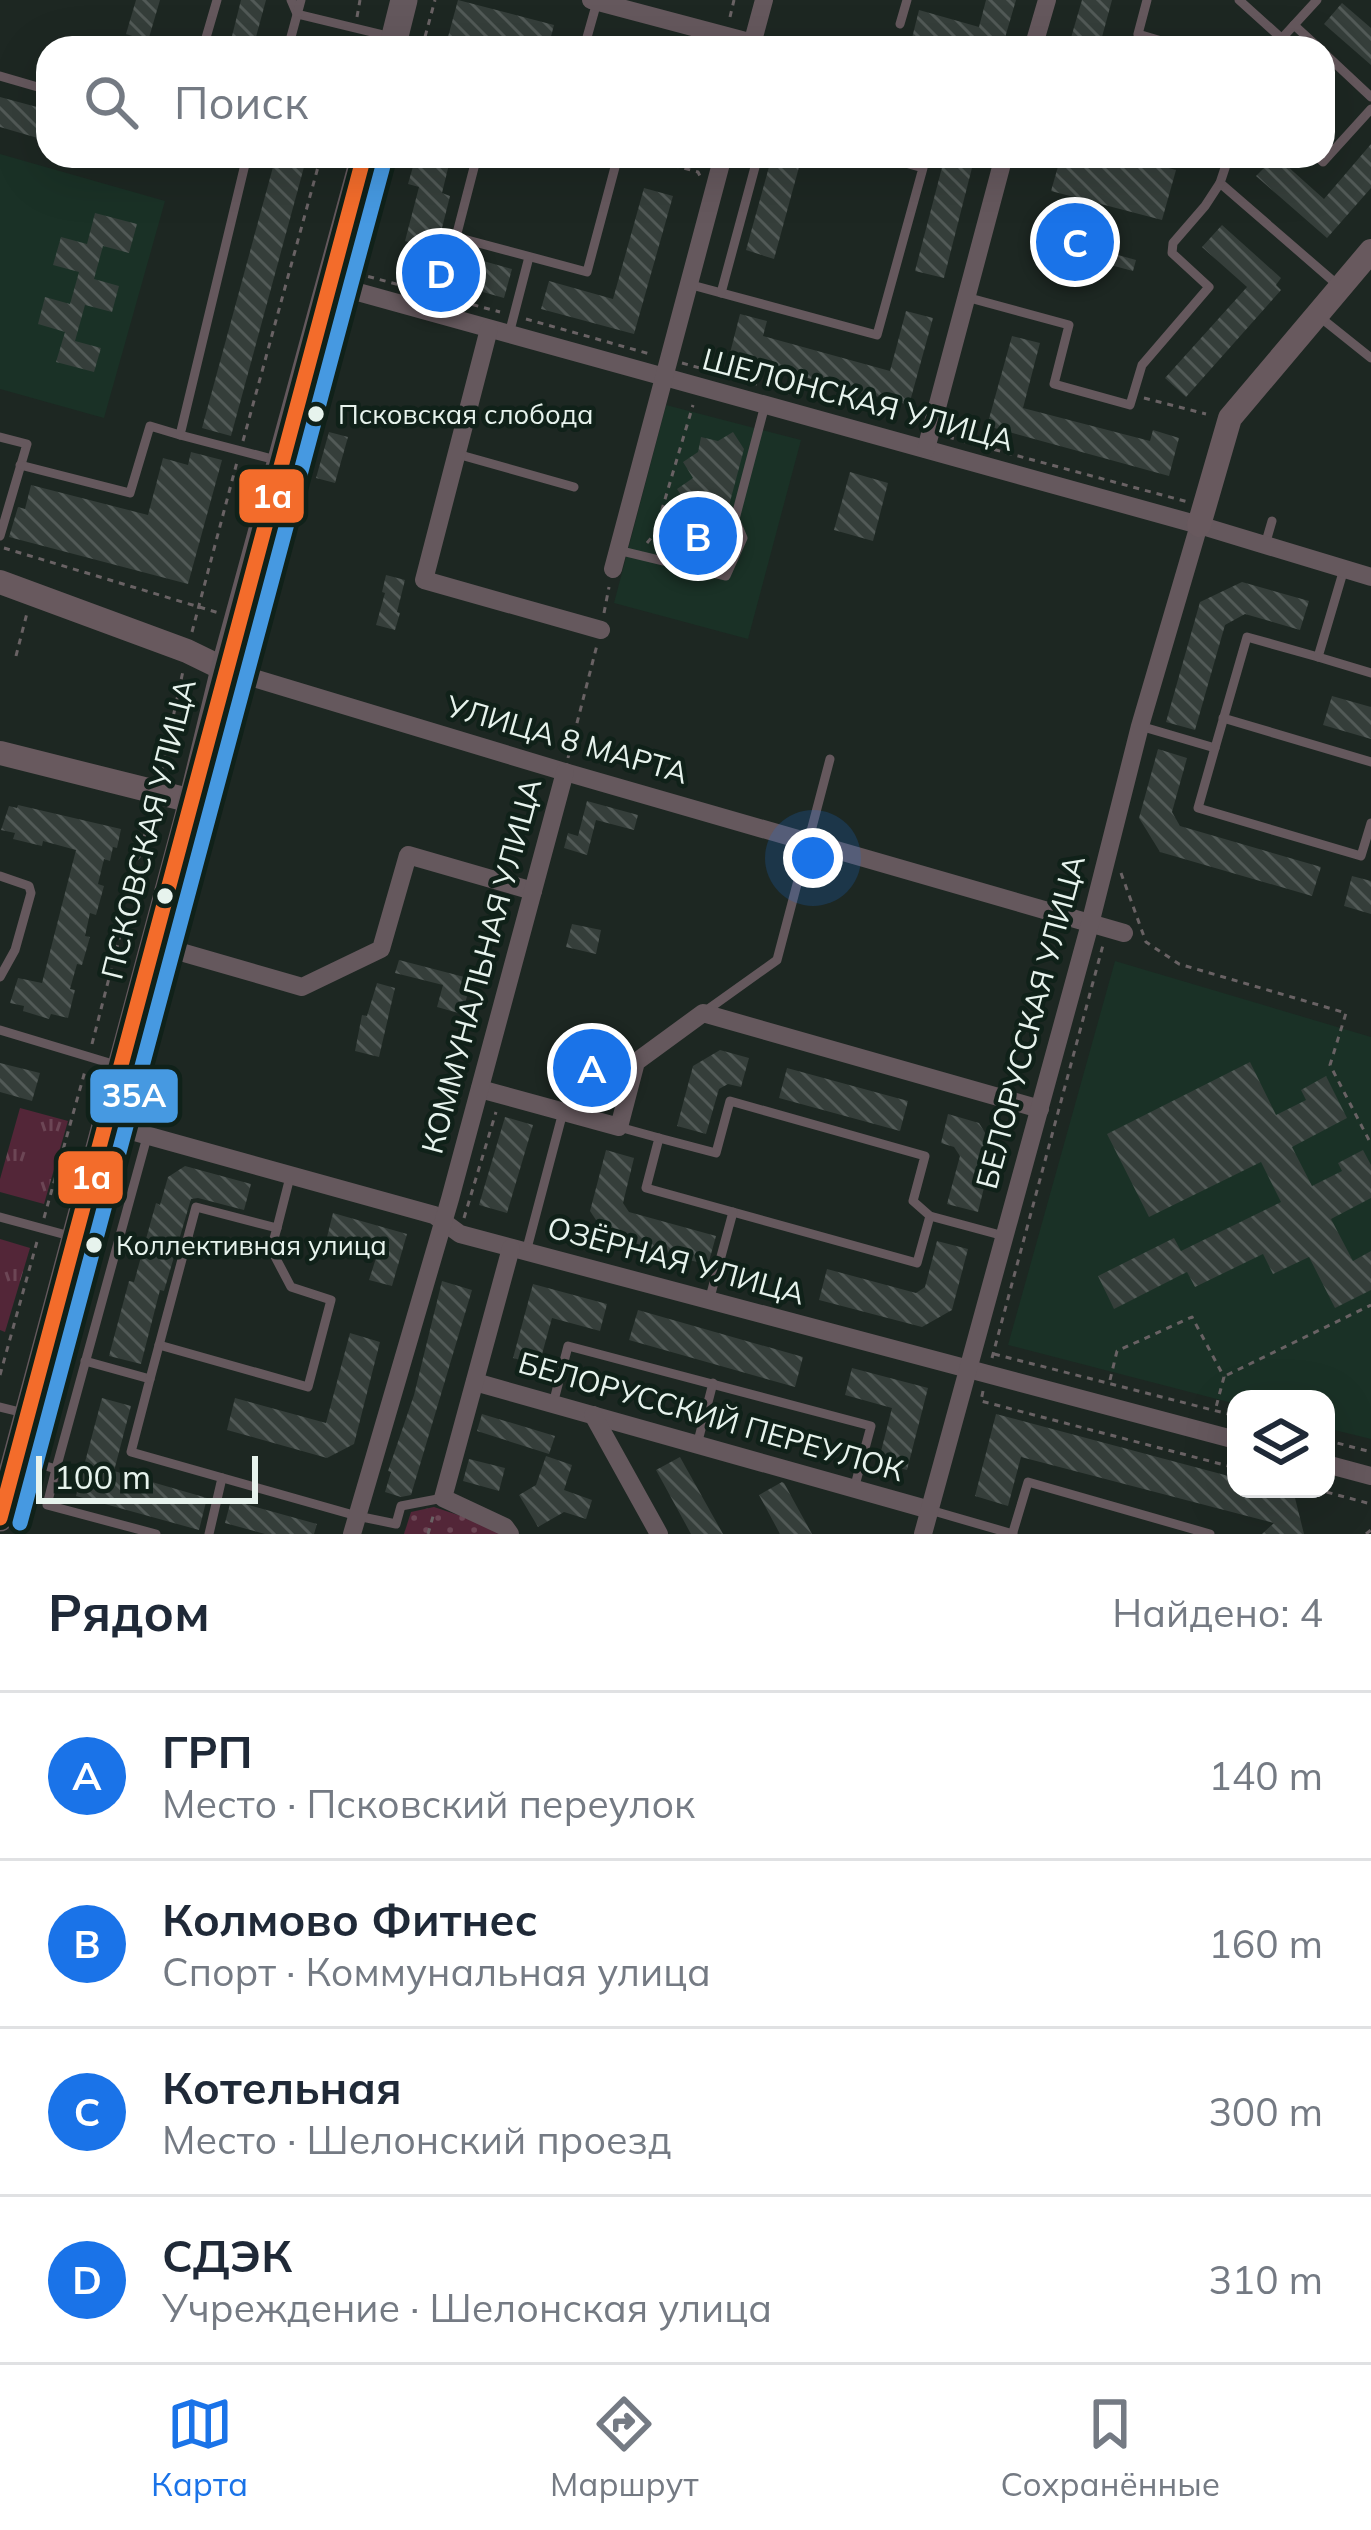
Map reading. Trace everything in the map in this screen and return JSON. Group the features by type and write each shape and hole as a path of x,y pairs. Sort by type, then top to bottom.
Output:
{"main road":[{"path":"395,36 404,0"},
{"name":"ПСКОВСКАЯ УЛИЦА","path":"0,1519 361,168"},
{"path":"1202,516 1230,418 1371,251"},
{"name":"УЛИЦА 8 МАРТА","path":"0,582 224,669"},
{"path":"0,753 192,801"}],"street":[{"path":"755,36 764,0"},
{"path":"1037,36 1047,0"},
{"path":"594,1 717,36"},
{"path":"623,558 663,376 720,168"},
{"path":"928,441 1001,168"},
{"name":"ШЕЛОНСКАЯ УЛИЦА","path":"329,284 765,405 928,441 1202,516 1265,544 1371,577"},
{"path":"499,331 457,454 424,580 601,630"},
{"name":"БЕЛОРУССКАЯ УЛИЦА","path":"923,1534 978,1372 1004,1236 1040,1109 1107,928 1140,726 1202,516"},
{"name":"УЛИЦА 8 МАРТА","path":"224,669 1107,928"},
{"name":"КОММУНАЛЬНАЯ УЛИЦА","path":"355,1525 454,1220 480,1089 565,772"},
{"path":"153,944 302,987 382,949 408,855 532,891"},
{"path":"480,1089 619,1127 636,1062 703,1013 1040,1109"},
{"name":"ОЗЁРНАЯ УЛИЦА","path":"106,1124 454,1220 460,1234 1227,1438"},
{"path":"510,1534 505,1527 440,1498 518,1250"},
{"name":"БЕЛОРУССКИЙ ПЕРЕУЛОК","path":"475,1382 930,1510"},
{"path":"593,1415 659,1534"},
{"path":"1335,1466 1371,1476"}],"lane":[{"path":"206,36 217,0"},
{"path":"291,0 297,14"},
{"path":"291,36 301,0"},
{"path":"900,24 907,0"},
{"path":"1145,36 1138,34 1147,0"},
{"path":"1239,0 1278,36"},
{"path":"1288,36 1317,0"},
{"path":"587,36 594,1"},
{"path":"297,14 374,36"},
{"path":"1294,25 1306,36"},
{"path":"1335,63 1371,97"},
{"path":"0,76 36,86"},
{"path":"1335,148 1371,109"},
{"path":"180,435 245,168"},
{"path":"474,168 456,237 587,272 615,168"},
{"path":"721,293 755,168"},
{"path":"688,284 877,335 922,168"},
{"path":"966,297 1070,325 1054,384 1130,405 1142,365 1209,287 1172,254 1172,243 1204,206 1225,168"},
{"path":"1220,183 1340,287"},
{"path":"499,331 529,257"},
{"path":"1317,314 1371,358"},
{"path":"623,558 726,576 743,538 735,519 765,405"},
{"path":"20,465 130,493 150,426 281,462"},
{"path":"0,436 26,444 0,536"},
{"path":"457,454 574,487"},
{"path":"1265,544 1272,521"},
{"path":"1318,657 1344,569"},
{"path":"1371,673 1246,637 1198,808 1361,856 1371,823"},
{"path":"1223,718 1371,761"},
{"path":"1140,726 1215,748"},
{"path":"703,1013 777,960 830,759"},
{"path":"0,876 22,882 31,893 15,950 0,977"},
{"path":"0,1030 122,1067"},
{"path":"619,1127 716,1153 730,1101 925,1156 913,1201 930,1216 1004,1236"},
{"path":"518,1250 563,1112"},
{"path":"147,1136 47,1505 156,1534"},
{"path":"659,1138 646,1188 917,1263 930,1216"},
{"path":"159,1345 308,1387 331,1300 291,1288 271,1250 290,1177"},
{"path":"277,1228 196,1207 131,1453 223,1478 355,1525 396,1524 401,1506 440,1498"},
{"path":"709,1301 733,1212"},
{"path":"0,1216 76,1238"},
{"path":"553,1404 568,1346 871,1426 854,1489"},
{"path":"85,1361 150,1378"},
{"path":"697,1445 713,1383"},
{"path":"0,1407 28,1414"},
{"path":"16,1458 56,1468"},
{"path":"209,1534 223,1478"},
{"path":"930,1510 1013,1533 1028,1482 1210,1534"}],"path":[{"path":"355,29 360,0"},
{"path":"425,36 435,0"},
{"path":"0,1375 89,1057 124,920 131,867 139,857 157,792 198,606 318,168"},
{"path":"359,274 389,168"},
{"path":"683,168 698,172 712,196"},
{"path":"682,363 794,394"},
{"name":"КОММУНАЛЬНАЯ УЛИЦА","path":"565,772 623,558 655,533 698,386"},
{"path":"1144,398 1206,415"},
{"path":"928,441 1202,516"},
{"path":"0,546 238,618"},
{"path":"16,656 32,594"},
{"path":"1117,891 1121,872 1146,942 1179,964 1346,1013 1330,1065 1371,1144"},
{"path":"1107,928 978,1372 980,1401 1227,1466"},
{"path":"454,1220 501,1095"},
{"path":"1224,1377 1371,1305"},
{"path":"1102,1405 1117,1351 1192,1317 1224,1377 1215,1411"},
{"path":"1335,1442 1371,1452"},
{"path":"1335,1494 1371,1504"},
{"path":"428,1534 440,1498"}],"shaded area":[{"path":"0,154 36,168 165,201 104,418 0,389"},
{"path":"666,405 801,440 748,639 614,603"},
{"path":"1115,961 1371,1037 1371,1439 1335,1430 1335,1390 1227,1390 1227,1402 1008,1345"}],"green space":[{"path":"20,1108 68,1121 44,1204 0,1192"},
{"path":"0,1239 30,1248 5,1332 0,1330"},
{"path":"434,1507 497,1528 500,1534 404,1534 411,1512"}],"building":[{"path":"136,0 160,0 149,36 126,34"},
{"path":"241,0 266,0 256,36 232,36"},
{"path":"458,0 554,25 551,36 448,36"},
{"path":"986,0 1016,0 1006,36 912,36 919,10 979,27"},
{"path":"1082,0 1112,0 1102,36 1072,36"},
{"path":"1342,3 1371,28 1371,65 1324,24"},
{"path":"0,97 36,107 36,138 0,127"},
{"path":"1371,144 1371,188 1327,238 1256,176 1264,168 1289,168 1324,199"},
{"path":"273,168 304,168 231,436 202,428"},
{"path":"413,168 448,168 442,193 450,196 437,248 512,269 504,298 423,275 424,247 405,241 419,187 408,184"},
{"path":"769,168 799,168 774,259 746,250"},
{"path":"942,168 972,168 944,278 915,271"},
{"path":"1058,168 1176,170 1162,220 1051,191"},
{"path":"644,188 673,196 634,334 541,309 549,281 613,299"},
{"path":"95,213 137,224 129,253 103,246 94,279 119,286 112,312 85,305 75,341 101,348 94,372 56,362 65,332 38,324 45,297 70,304 79,272 53,265 61,237 87,244"},
{"path":"1053,221 1105,235 1100,250 1136,260 1133,271 1046,248"},
{"path":"1222,225 1281,278 1276,285 1281,290 1186,397 1165,378 1247,287 1202,247"},
{"path":"906,311 933,318 909,405 729,357 740,314 767,321 763,336 890,371"},
{"path":"1012,336 1040,343 1023,408 1150,441 1153,430 1179,438 1169,476 987,426"},
{"path":"329,432 348,437 335,483 316,478"},
{"path":"733,432 744,449 726,517 725,530 732,541 727,552 708,562 699,560 693,549 677,545 680,530 671,513 687,504 677,489 693,478 683,462 698,452 701,437 718,441"},
{"path":"191,452 222,460 188,584 9,537 18,507 25,509 31,485 148,515 163,458 188,465"},
{"path":"850,472 888,483 873,541 834,530"},
{"path":"386,575 405,580 395,630 376,625"},
{"path":"1242,582 1309,601 1300,630 1245,614 1225,625 1195,730 1166,722 1200,602"},
{"path":"1332,696 1371,707 1371,739 1323,725"},
{"path":"1158,749 1187,758 1172,812 1180,826 1321,867 1312,896 1160,852 1139,818"},
{"path":"587,801 638,815 634,830 596,820 587,855 564,848 568,833 578,836"},
{"path":"9,806 121,829 110,861 104,859 98,884 104,886 96,915 90,913 85,936 90,937 70,989 75,990 68,1018 51,1014 49,1019 10,1003 18,978 42,983 76,850 13,839 15,833 1,830"},
{"path":"1352,876 1371,881 1371,914 1344,906"},
{"path":"572,924 601,930 596,954 566,947"},
{"path":"399,960 472,979 462,1014 437,1007 443,985 395,973"},
{"path":"377,983 395,988 379,1057 355,1051 362,1015 367,1016"},
{"path":"720,1050 749,1058 741,1087 728,1084 719,1089 706,1134 677,1126 693,1066"},
{"path":"1250,1062 1276,1115 1306,1100 1301,1090 1326,1076 1347,1118 1292,1147 1312,1186 1342,1171 1338,1163 1363,1150 1371,1165 1371,1198 1331,1219 1353,1261 1371,1251 1371,1290 1335,1308 1309,1257 1273,1274 1263,1254 1195,1287 1187,1272 1114,1309 1098,1276 1174,1238 1181,1251 1281,1202 1261,1162 1149,1217 1107,1134"},
{"path":"0,1063 40,1073 32,1101 0,1092"},
{"path":"787,1068 908,1101 900,1131 779,1098"},
{"path":"948,1114 979,1123 994,1147 978,1212 947,1204 960,1156 954,1147 941,1143"},
{"path":"505,1117 533,1125 507,1213 479,1205"},
{"path":"606,1150 634,1158 623,1203 629,1212 716,1236 708,1265 608,1238 590,1211"},
{"path":"185,1166 251,1184 244,1210 191,1199 141,1364 109,1356 156,1203 160,1205 168,1177"},
{"path":"333,1213 407,1234 392,1286 369,1280 376,1258 325,1245"},
{"path":"937,1241 968,1249 952,1310 922,1327 819,1300 827,1269 916,1293 925,1287"},
{"path":"442,1281 472,1290 411,1495 401,1497 385,1492 388,1471 414,1395"},
{"path":"533,1284 607,1304 600,1331 552,1318 539,1365 513,1358"},
{"path":"638,1310 803,1357 795,1387 629,1340"},
{"path":"350,1333 380,1342 354,1444 327,1458 227,1430 235,1398 326,1423"},
{"path":"852,1368 928,1388 907,1470 878,1463 892,1408 845,1395"},
{"path":"102,1398 131,1406 114,1471 207,1498 199,1530 76,1496"},
{"path":"482,1414 555,1436 549,1454 477,1431"},
{"path":"996,1414 1227,1476 1227,1498 1295,1498 1304,1534 1262,1534 1274,1523 1021,1457 1008,1506 975,1496"},
{"path":"546,1456 572,1465 564,1490 592,1500 586,1519 564,1512 538,1527 519,1495 536,1485"},
{"path":"680,1457 723,1534 691,1534 656,1470"},
{"path":"469,1459 505,1468 499,1491 463,1481"},
{"path":"782,1482 812,1534 780,1534 759,1495"},
{"path":"231,1500 317,1524 314,1534 265,1534 225,1523"}],"transit line":[{"name":"1a","path":"0,1518 361,168"},
{"name":"35А","path":"20,1523 382,168"}],"place":[{"name":"Котельная","path":"1075,242"},
{"name":"СДЭК","path":"441,273"},
{"name":"Псковская слобода","path":"316,414"},
{"name":"Колмово Фитнес","path":"698,536"},
{"name":"ГРП","path":"592,1068"},
{"name":"Коллективная улица","path":"94,1245"}]}
